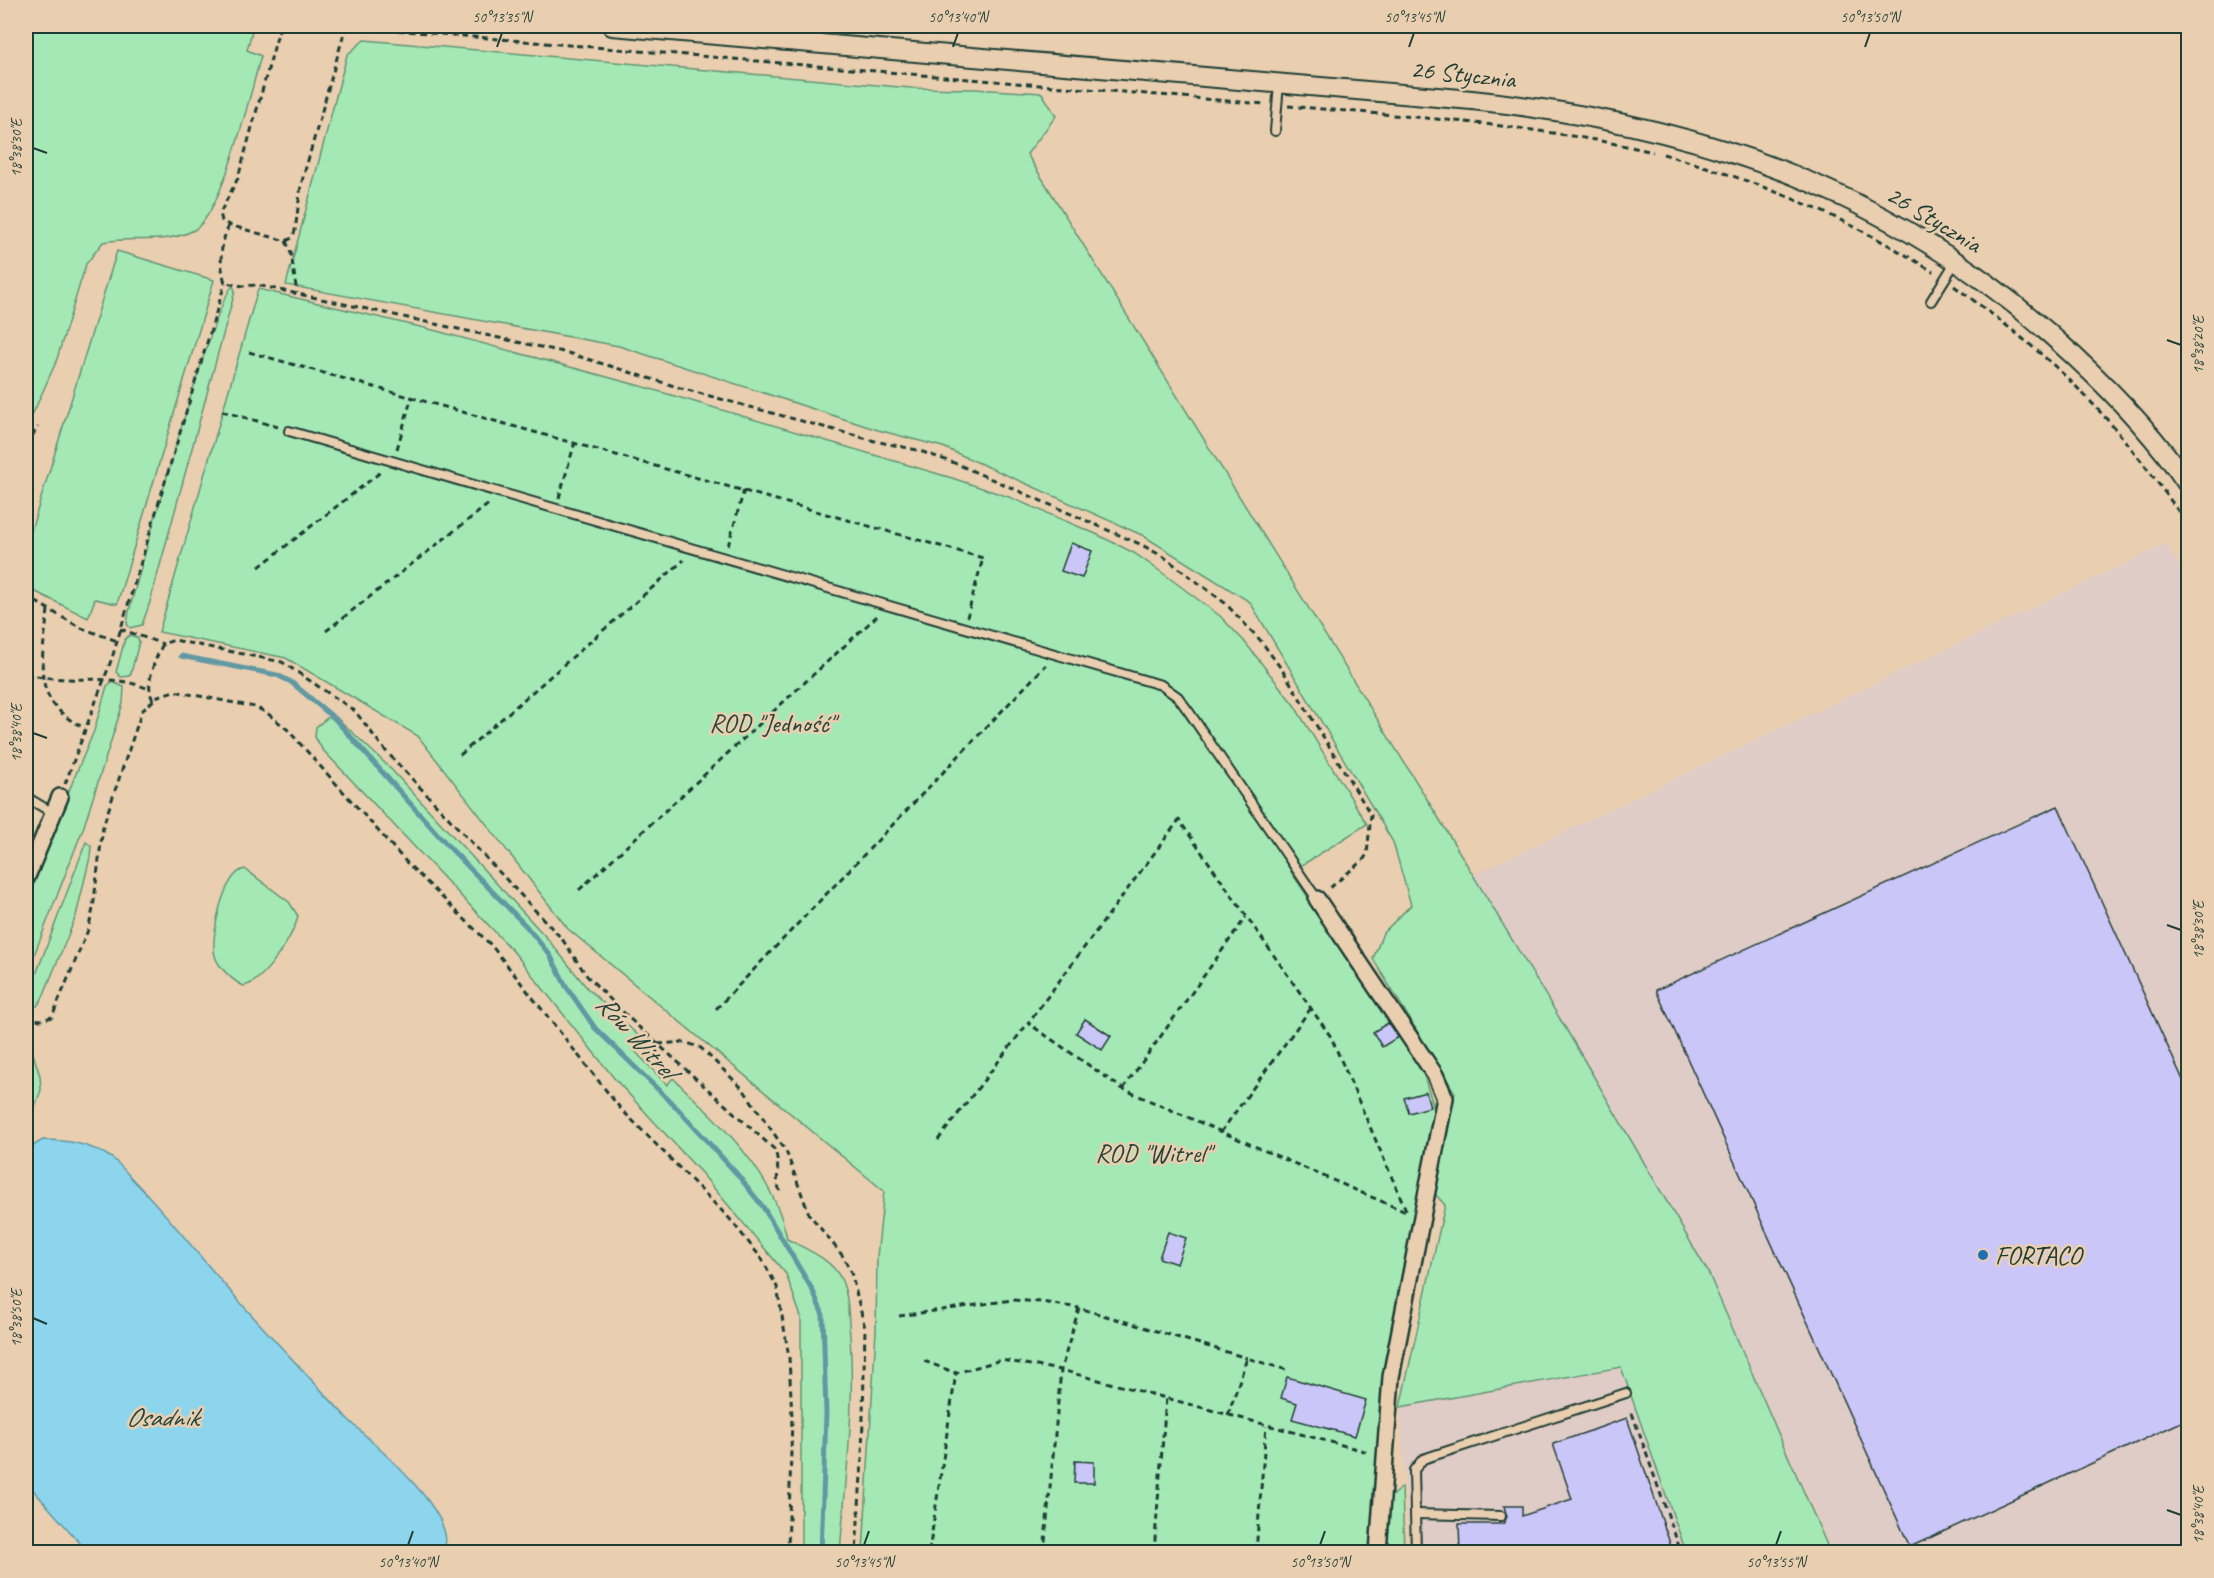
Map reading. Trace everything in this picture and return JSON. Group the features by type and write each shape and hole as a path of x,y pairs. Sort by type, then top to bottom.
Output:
{"street":[{"name":"26 Stycznia","path":"612,26 1505,103 1583,115 1672,134 1755,160 1810,181 1895,222 1956,260 2036,321 2088,369 2139,422 2188,485"},
{"path":"26,879 60,797"},
{"path":"1317,899 1443,1088 1445,1108 1396,1337 1378,1552"}],"lane":[{"path":"1275,131 1279,83"},
{"path":"1931,301 1956,260"},
{"path":"289,431 1058,653 1161,686 1178,697 1317,899"},
{"path":"26,797 53,813"},
{"path":"1416,1552 1414,1470 1423,1459 1626,1393"},
{"path":"1415,1514 1501,1516"}],"path":[{"path":"280,26 238,178 220,213 222,221 229,225 286,241 292,238 295,231 301,185 346,26 1476,123 1593,139 1652,151 1720,170 1792,198 1852,226 1945,279 2000,320 2091,401 2147,467 2188,525"},
{"path":"60,797 117,641 225,283 220,261 221,244 229,225"},
{"path":"286,241 291,253 297,293"},
{"path":"225,283 243,286 257,285 297,293 578,356 684,389 875,441 917,450 957,464 1123,536 1164,557 1225,603 1261,641 1299,696 1371,815 1367,854 1364,859 1317,899"},
{"path":"249,352 983,558 964,626"},
{"path":"259,567 393,462 412,396"},
{"path":"222,411 289,431"},
{"path":"26,445 38,427"},
{"path":"557,508 575,442"},
{"path":"725,557 744,490"},
{"path":"326,631 504,493"},
{"path":"460,755 697,549"},
{"path":"26,596 79,627 117,641"},
{"path":"579,890 890,604"},
{"path":"48,610 43,676 48,698 54,708 69,720 85,728"},
{"path":"120,629 163,644"},
{"path":"153,700 149,689 163,644 169,641 180,641 282,662 355,711 384,748 562,939 587,976 774,1149 779,1163 776,1182 782,1193"},
{"path":"716,1009 1058,653"},
{"path":"26,675 69,679 104,677 133,682 149,689"},
{"path":"26,1018 41,1020 52,1017 76,961 93,909 104,826 136,723 142,711 164,693 174,691 233,703 267,713 287,729 408,864 491,945 620,1108 729,1218 762,1259 777,1287 789,1357 792,1418 788,1552"},
{"path":"938,1140 1179,820 1331,1037 1407,1212"},
{"path":"1123,1089 1246,916"},
{"path":"1221,1132 1311,1008"},
{"path":"1028,1023 1123,1089 1422,1219"},
{"path":"658,1044 685,1042 701,1047 743,1089 786,1151 809,1214 842,1255 851,1272 865,1328 862,1460 856,1552"},
{"path":"898,1316 1012,1300 1041,1302 1079,1308 1287,1370"},
{"path":"1044,1552 1061,1370 1079,1308"},
{"path":"1228,1415 1247,1358"},
{"path":"924,1361 956,1373 1001,1360 1061,1370 1385,1457"},
{"path":"929,1552 956,1373"},
{"path":"1154,1552 1166,1398"},
{"path":"1632,1413 1681,1552"},
{"path":"1256,1552 1266,1425"}],"shaded area":[{"path":"2166,544 2188,581 2188,1552 1832,1552 1708,1272 1473,875"},
{"path":"1621,1367 1686,1552 1410,1552 1400,1407"}],"green space":[{"path":"26,26 197,26 252,31 247,50 261,56 235,150 215,201 205,219 194,230 183,235 161,239 103,242 86,264 56,362 26,429"},
{"path":"364,40 911,88 1042,93 1056,116 1027,154 1438,817 1566,1029 1708,1272 1830,1552 1686,1552 1621,1367 1400,1407 1445,1205 1435,1194 1455,1093 1373,959 1383,933 1411,905 1393,842 1250,602 1142,535 943,447 878,430 619,346 286,285 347,55"},
{"path":"117,251 214,280 117,604 95,599 88,618 26,587 26,547"},
{"path":"233,286 235,291 150,602 142,625 130,628 127,624 129,611 178,437 210,336"},
{"path":"258,289 433,330 644,387 1009,497 1096,534 1134,553 1220,616 1244,641 1294,705 1367,824 1291,872 1403,1039 1423,1073 1437,1117 1388,1351 1375,1552 863,1552 876,1331 877,1257 884,1191 568,929 418,736 286,658 159,632"},
{"path":"130,635 138,638 139,642 131,673 129,676 121,677 116,672 125,639"},
{"path":"112,682 124,687 123,703 84,826 26,976 26,893 94,731 107,686"},
{"path":"336,717 388,766 546,937 588,989 641,1038 633,1049 667,1085 673,1078 743,1150 758,1170 770,1192 780,1214 787,1239 818,1255 837,1272 845,1290 851,1353 849,1438 840,1552 801,1552 801,1317 786,1274 703,1175 614,1078 513,951 322,749 315,737 316,727 327,718"},
{"path":"86,842 91,846 90,857 76,916 42,999 37,1006 27,1008 26,1001"},
{"path":"245,869 289,902 298,916 291,934 277,957 260,976 244,986 231,978 217,960 214,935 220,907 230,881 237,873"},
{"path":"26,1031 40,1076 41,1090 26,1131"},
{"path":"1402,1487 1404,1552 1386,1552 1389,1498"}],"water":[{"name":"Osadnik","path":"43,1140 87,1146 104,1153 119,1164 279,1345 347,1418 393,1461 427,1500 440,1519 446,1537 443,1552 88,1552 26,1482 26,1174 34,1145"}],"building":[{"path":"1071,543 1092,551 1082,578 1061,571"},
{"name":"FORTACO","path":"2058,806 2188,1091 2188,1419 1910,1547 1656,990"},
{"path":"1085,1019 1111,1036 1102,1050 1076,1033"},
{"path":"1388,1023 1398,1037 1382,1047 1373,1032"},
{"path":"1426,1092 1430,1107 1409,1113 1404,1098"},
{"path":"1168,1232 1186,1238 1177,1264 1159,1258"},
{"path":"1287,1377 1366,1400 1355,1436 1292,1419 1297,1403 1281,1398"},
{"path":"1627,1418 1673,1552 1460,1552 1459,1524 1503,1524 1507,1517 1504,1506 1522,1506 1522,1516 1572,1499 1553,1444"},
{"path":"1075,1461 1094,1462 1094,1483 1074,1483"}],"waterway":[{"name":"Rów Witrel","path":"181,656 277,675 291,682 334,718 449,847 526,926 550,955 566,986 595,1028 677,1108 737,1174 763,1207 812,1289 823,1315 826,1414 821,1552"}],"place":[{"name":"FORTACO","path":"1983,1255"}],"park label":[{"name":"ROD \"Jedność\"","path":"772,723"},
{"name":"ROD \"Witrel\"","path":"1153,1153"}]}
